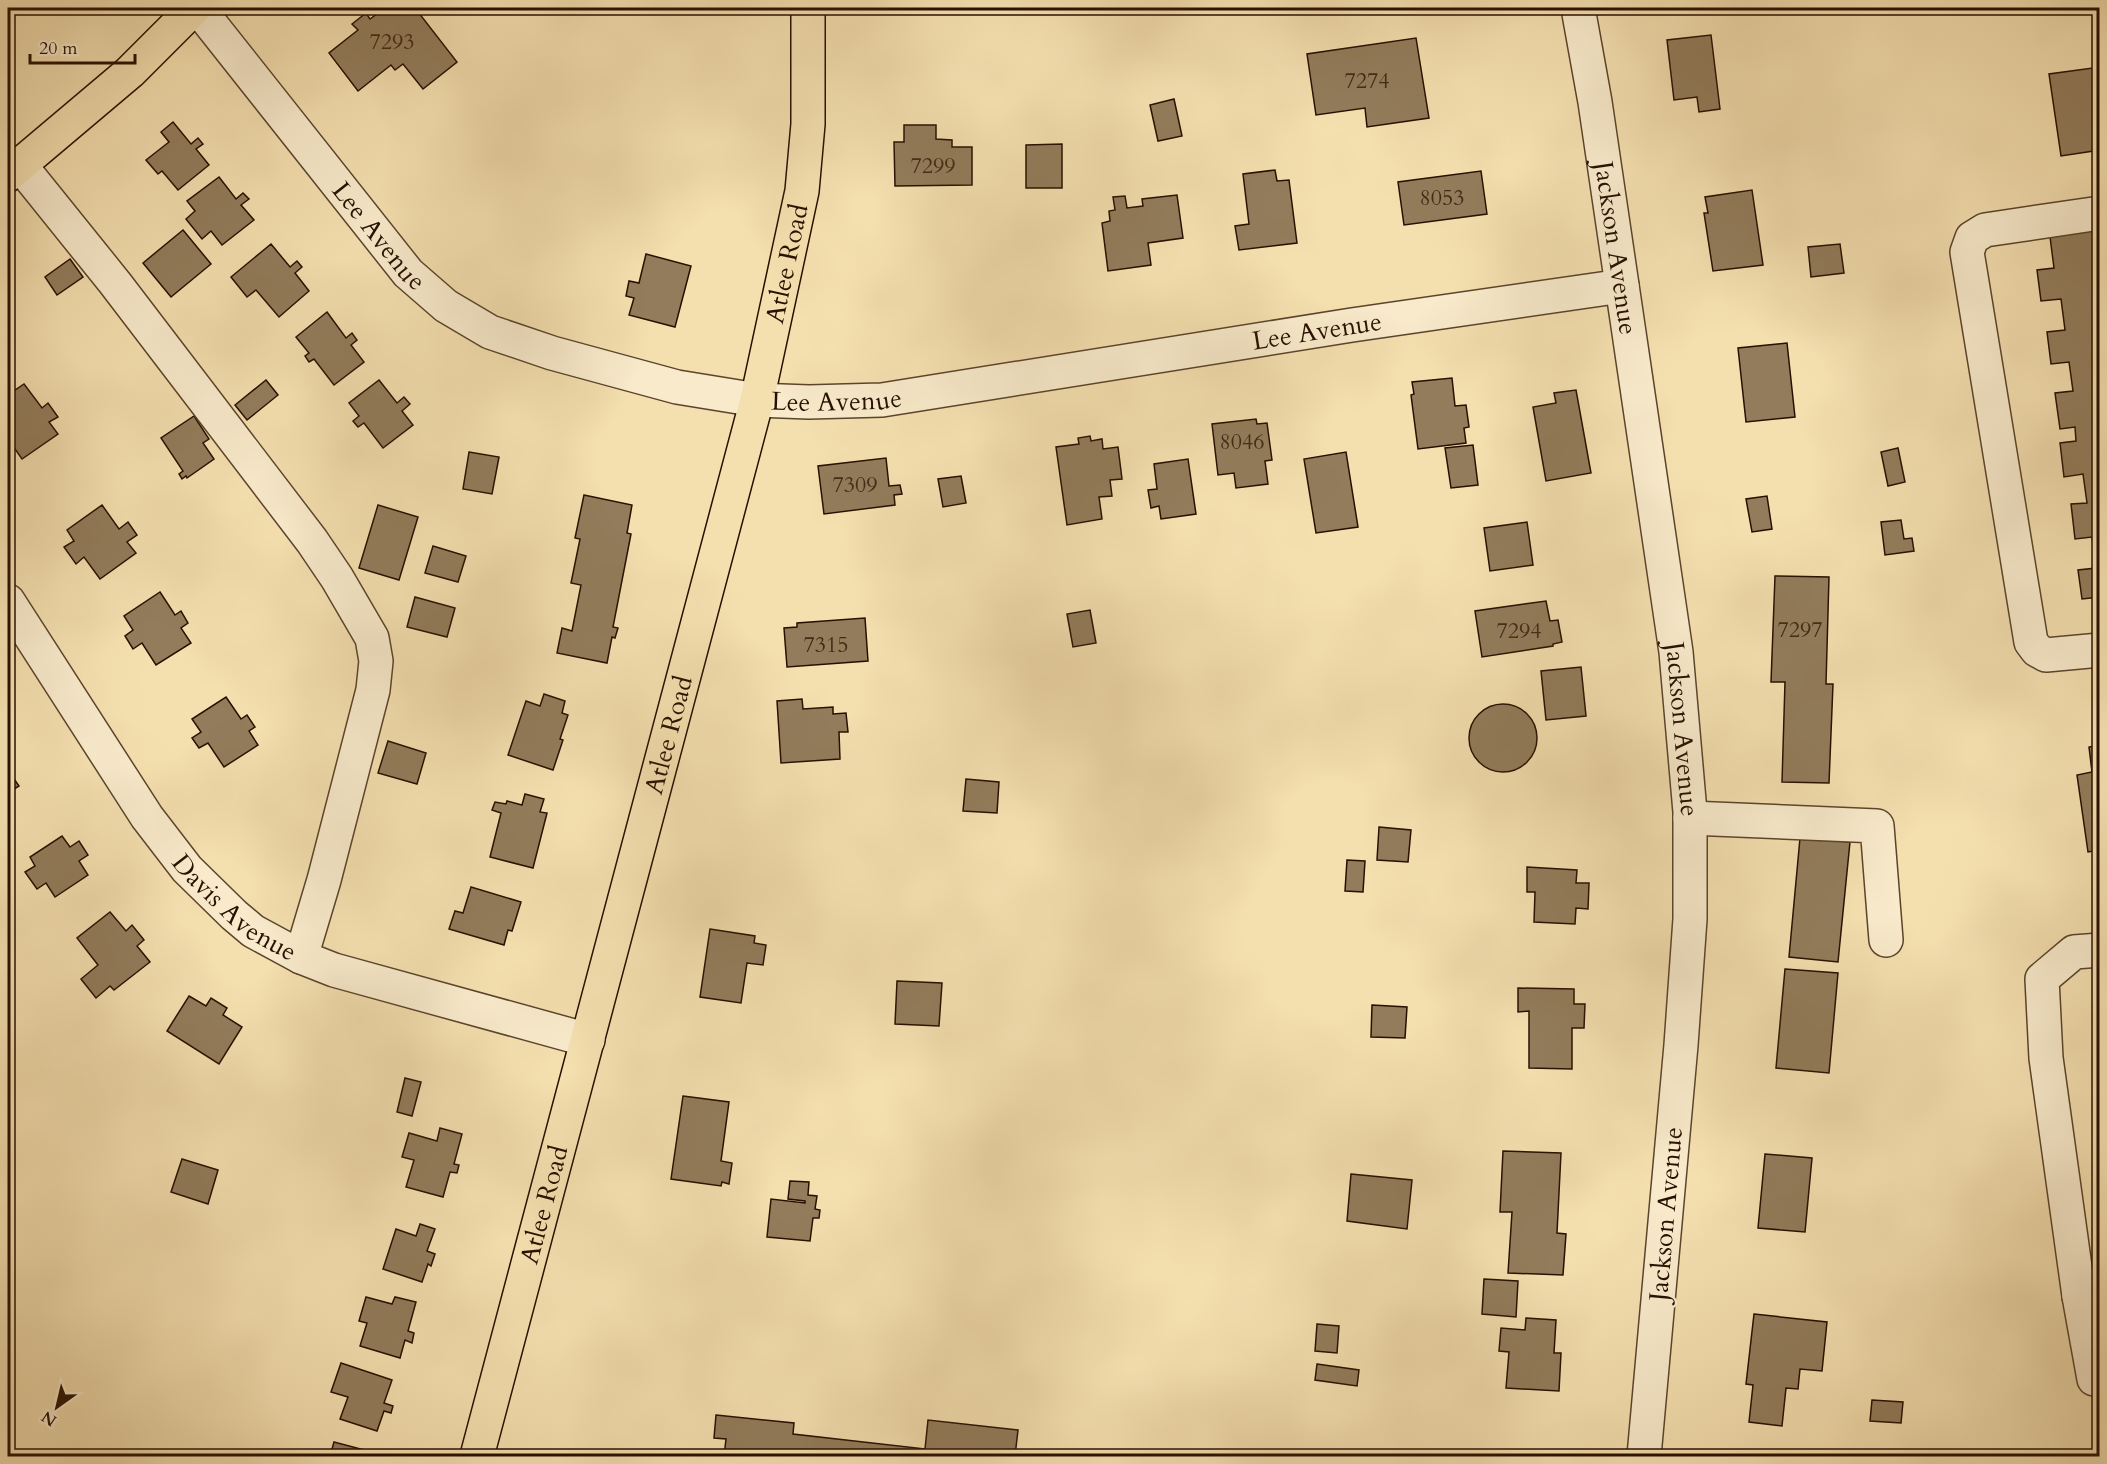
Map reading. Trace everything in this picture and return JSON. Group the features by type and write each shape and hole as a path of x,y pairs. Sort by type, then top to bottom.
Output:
{"main road":[{"path":"14,170 130,72 196,8"},
{"name":"Atlee Road","path":"477,1456 757,400 802,191 808,124 808,8"}],"street":[{"name":"Lee Avenue","path":"196,8 408,273 446,306 490,332 552,354 677,387 757,400 809,402 882,400 1352,325 1622,286"},
{"name":"Jackson Avenue","path":"1578,8 1595,102 1676,652 1689,818 1690,919 1686,976 1644,1456"},
{"path":"14,170 122,292 312,541 372,638 376,661 373,690 324,880 301,957"},
{"path":"2100,213 1985,230 1972,238 1967,252 2031,642 2037,650 2046,655 2100,650"},
{"name":"Davis Avenue","path":"8,601 147,817 187,869 253,931 301,957 334,970 588,1040"},
{"path":"1689,818 1877,826 1886,940"},
{"path":"2094,1378 2089,1295 2046,1058 2042,979 2074,952 2100,950"}],"building":[{"path":"385,8 415,8 457,62 423,89 403,64 395,70 391,65 358,91 329,53 358,30 352,24 366,13 370,19"},
{"path":"1333,8 1361,8 1333,12"},
{"path":"1711,35 1720,109 1699,112 1697,97 1674,100 1667,40"},
{"path":"1416,38 1429,118 1367,127 1365,108 1316,115 1307,54"},
{"path":"2100,67 2100,150 2061,156 2049,74"},
{"path":"1174,99 1182,136 1158,141 1150,105"},
{"path":"173,122 191,144 198,138 203,144 196,149 209,165 178,190 162,171 158,174 146,160 169,142 161,132"},
{"path":"904,125 936,125 936,139 952,140 952,147 972,147 972,185 895,186 894,142 904,142"},
{"path":"1062,144 1062,188 1026,188 1026,145"},
{"path":"1275,170 1277,181 1289,180 1297,243 1239,250 1235,226 1249,224 1243,174"},
{"path":"1481,171 1487,214 1404,225 1398,182"},
{"path":"219,177 236,199 243,193 249,199 241,205 254,220 222,245 211,231 202,239 186,219 195,211 187,201"},
{"path":"1752,190 1763,265 1713,271 1704,213 1708,213 1705,197"},
{"path":"1177,195 1183,238 1148,243 1151,265 1108,271 1102,223 1110,221 1109,211 1115,210 1113,197 1125,196 1127,208 1143,206 1142,199"},
{"path":"2100,222 2100,597 2082,599 2078,570 2096,568 2092,537 2075,539 2071,504 2087,503 2083,474 2064,477 2060,443 2076,441 2075,427 2060,429 2055,393 2073,391 2069,362 2051,364 2047,332 2065,330 2061,299 2041,301 2037,270 2054,268 2049,229"},
{"path":"183,230 211,264 171,297 143,263"},
{"path":"271,244 290,267 297,261 302,267 295,273 309,291 279,317 256,290 247,297 231,277"},
{"path":"1840,244 1844,273 1811,277 1808,247"},
{"path":"646,254 691,266 675,327 629,315 634,298 626,296 629,281 639,283"},
{"path":"70,259 83,277 57,295 45,277"},
{"path":"327,312 346,338 352,333 357,340 351,345 364,362 334,385 314,359 309,362 305,356 309,353 296,337"},
{"path":"1787,343 1795,417 1746,422 1738,348"},
{"path":"1452,378 1455,406 1466,405 1469,427 1464,428 1466,443 1418,449 1411,395 1414,394 1412,382"},
{"path":"266,380 278,395 247,420 235,405"},
{"path":"379,380 397,403 404,397 410,404 402,411 413,425 383,448 364,423 358,427 353,421 359,416 349,403"},
{"path":"24,384 42,408 48,403 58,417 49,422 58,434 22,459 8,439 8,395"},
{"path":"1576,390 1591,473 1546,481 1533,407 1556,403 1554,393"},
{"path":"194,416 209,439 203,443 214,459 187,478 186,476 182,479 179,474 183,471 161,438"},
{"path":"1256,419 1257,424 1267,423 1272,460 1265,461 1268,484 1236,488 1234,473 1218,475 1212,424"},
{"path":"1090,436 1091,441 1102,439 1103,449 1118,447 1122,479 1110,480 1112,496 1099,497 1102,519 1067,525 1056,447 1079,444 1078,438"},
{"path":"1473,445 1478,485 1451,488 1445,448"},
{"path":"1898,448 1905,482 1888,486 1881,452"},
{"path":"469,452 499,457 492,494 463,489"},
{"path":"1346,452 1358,527 1316,533 1304,459"},
{"path":"886,458 889,486 900,485 902,494 894,495 895,505 824,514 818,466"},
{"path":"1188,459 1196,514 1161,519 1159,506 1151,508 1148,490 1157,489 1154,464"},
{"path":"961,476 966,503 943,507 938,479"},
{"path":"584,495 632,505 627,533 631,534 613,627 618,628 615,638 612,637 607,663 557,653 562,628 572,631 581,585 571,583 580,539 575,538"},
{"path":"1767,496 1772,529 1752,532 1746,499"},
{"path":"102,505 119,529 128,522 137,535 127,542 136,553 100,579 84,557 76,564 64,547 74,541 67,530"},
{"path":"378,505 418,517 399,580 359,568"},
{"path":"1901,520 1904,539 1912,538 1914,551 1885,555 1881,522"},
{"path":"1527,522 1533,565 1490,571 1484,528"},
{"path":"433,546 466,556 458,582 425,573"},
{"path":"1775,576 1829,577 1826,684 1833,684 1829,783 1782,782 1785,682 1771,682"},
{"path":"160,592 175,615 181,611 188,623 181,628 191,643 156,665 142,643 133,649 125,636 133,630 124,616"},
{"path":"415,597 455,608 447,637 407,627"},
{"path":"1546,601 1550,621 1558,620 1562,642 1553,644 1553,646 1482,657 1475,611"},
{"path":"1090,610 1096,643 1073,647 1067,614"},
{"path":"865,618 868,661 787,667 784,628 797,627 797,623"},
{"path":"1581,667 1586,716 1546,720 1541,671"},
{"path":"544,694 565,701 562,713 568,715 553,770 508,755 526,701 540,706"},
{"path":"226,697 241,719 247,715 255,727 249,731 258,745 224,767 208,743 199,748 192,738 201,732 192,719"},
{"path":"802,699 803,709 833,707 833,714 846,713 848,732 839,732 840,759 781,763 777,701"},
{"path":"1503,704 1516,707 1527,714 1534,725 1537,738 1534,751 1527,762 1516,769 1503,772 1490,769 1479,762 1472,751 1469,738 1472,725 1479,714 1490,707"},
{"path":"388,741 426,753 417,784 378,773"},
{"path":"2100,745 2100,850 2088,852 2077,775 2092,772 2089,747"},
{"path":"8,770 19,786 8,793"},
{"path":"966,779 999,782 997,813 963,811"},
{"path":"525,794 544,799 540,812 547,813 533,868 490,857 501,813 492,810 495,802 506,804 507,801 522,805"},
{"path":"1379,827 1411,830 1408,862 1377,860"},
{"path":"62,836 70,847 79,841 88,855 79,861 88,875 55,897 46,883 37,889 25,872 35,866 30,857"},
{"path":"1800,838 1850,842 1838,962 1789,957"},
{"path":"1347,860 1365,861 1363,892 1345,891"},
{"path":"1527,867 1577,870 1576,883 1589,883 1588,909 1576,908 1575,924 1534,922 1535,892 1527,892"},
{"path":"471,887 521,902 512,931 508,930 504,945 449,929 455,911 463,913"},
{"path":"110,912 126,931 132,925 144,940 137,946 150,962 114,990 110,986 96,998 81,979 98,965 77,938"},
{"path":"710,929 755,936 754,943 766,945 763,965 747,963 741,1003 700,997"},
{"path":"1785,969 1838,973 1829,1073 1776,1068"},
{"path":"897,981 942,983 939,1026 895,1024"},
{"path":"1518,988 1574,989 1574,1004 1585,1004 1584,1028 1572,1028 1572,1069 1529,1068 1529,1011 1518,1012"},
{"path":"189,996 206,1006 211,998 227,1008 223,1015 242,1027 219,1064 167,1031"},
{"path":"1372,1005 1407,1007 1405,1038 1371,1037"},
{"path":"405,1078 421,1082 412,1116 397,1112"},
{"path":"683,1096 729,1102 721,1161 732,1163 729,1184 722,1182 721,1186 671,1179"},
{"path":"440,1128 462,1134 454,1164 459,1165 457,1173 450,1172 443,1197 406,1187 414,1160 402,1157 409,1133 437,1141"},
{"path":"1503,1151 1561,1153 1557,1233 1566,1234 1563,1275 1508,1273 1512,1212 1500,1212"},
{"path":"1765,1154 1812,1158 1805,1232 1758,1228"},
{"path":"182,1159 218,1170 208,1204 171,1192"},
{"path":"1351,1174 1412,1180 1407,1229 1347,1221"},
{"path":"790,1181 809,1182 808,1195 817,1196 815,1209 820,1210 819,1218 813,1218 810,1241 767,1237 771,1199 805,1203 805,1201 788,1199"},
{"path":"420,1224 435,1229 427,1251 435,1254 431,1266 428,1264 422,1282 383,1269 396,1229 416,1236"},
{"path":"1484,1279 1518,1281 1516,1317 1482,1314"},
{"path":"366,1297 392,1304 395,1297 416,1302 408,1331 414,1333 412,1343 405,1340 400,1358 360,1346 367,1323 359,1321"},
{"path":"1754,1314 1827,1322 1822,1371 1800,1369 1798,1389 1786,1388 1782,1426 1749,1422 1753,1385 1746,1384"},
{"path":"1526,1318 1556,1320 1554,1353 1561,1353 1559,1391 1506,1388 1509,1352 1499,1351 1501,1328 1525,1330"},
{"path":"1317,1324 1339,1326 1337,1353 1315,1351"},
{"path":"341,1363 392,1380 384,1403 393,1406 391,1413 384,1411 377,1431 340,1419 348,1397 331,1392"},
{"path":"1317,1364 1359,1370 1357,1386 1315,1380"},
{"path":"1872,1400 1903,1402 1901,1423 1870,1421"},
{"path":"716,1415 794,1423 793,1434 925,1449 928,1420 1018,1430 1015,1456 724,1456 726,1439 714,1438"},
{"path":"334,1442 372,1452 371,1456 330,1456"}]}
